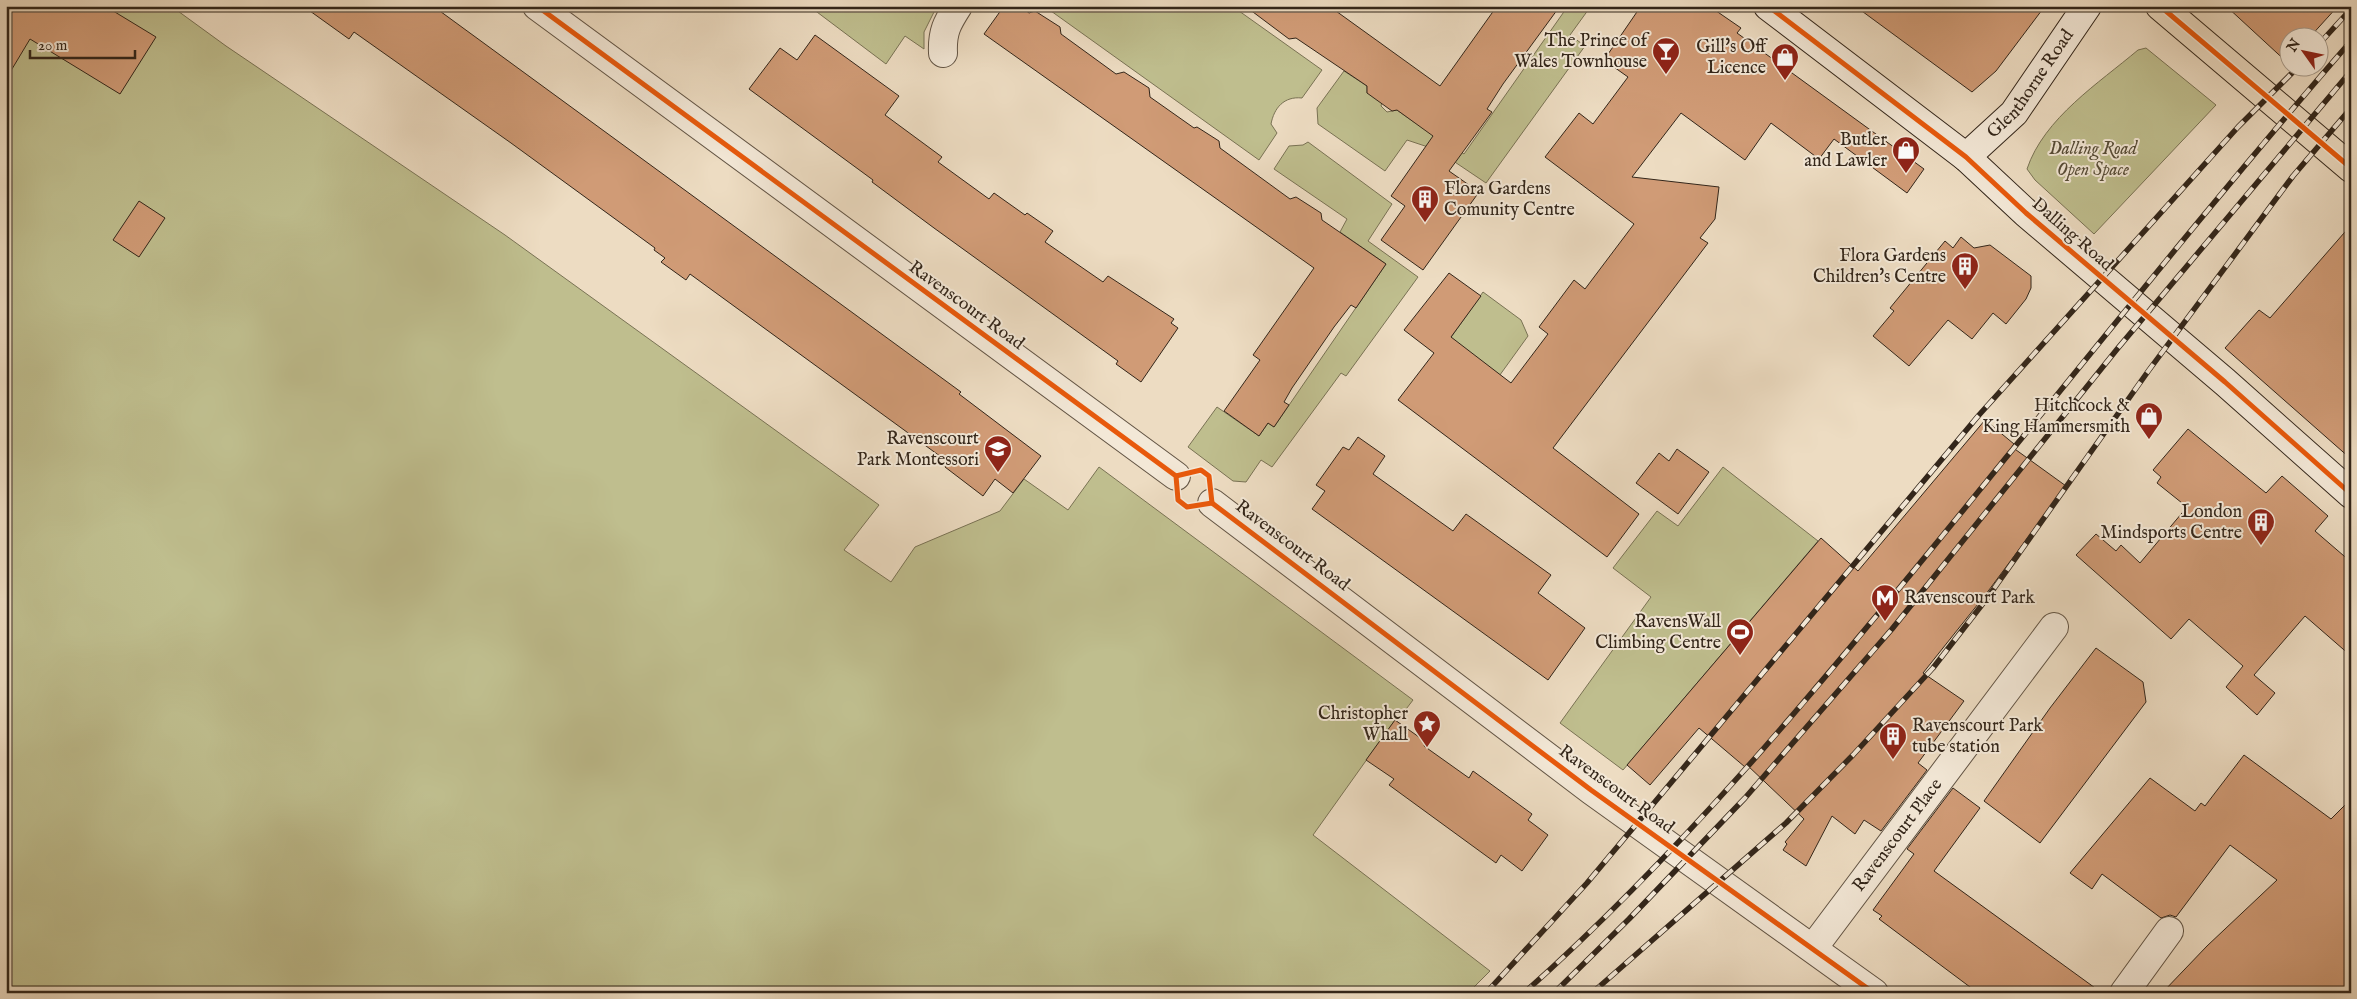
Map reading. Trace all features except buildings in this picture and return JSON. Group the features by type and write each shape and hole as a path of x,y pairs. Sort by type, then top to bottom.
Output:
{"main road":[{"path":"2160,6 2350,165"}],"street":[{"name":"Ravenscourt Road","path":"537,6 1176,476"},
{"path":"944,53 942,36 958,6"},
{"name":"Dalling Road","path":"1768,6 1966,157 2026,213 2224,382 2351,494"},
{"name":"Glenthorne Road","path":"1966,157 2014,113 2087,6"},
{"name":"Ravenscourt Road","path":"1212,503 1591,790 1874,993"},
{"name":"Ravenscourt Place","path":"1813,948 2054,627"},
{"path":"2124,993 2169,931"}],"green space":[{"path":"6,6 171,6 226,46 505,235 879,505 844,550 891,582 915,547 1000,511 1024,479 1068,510 1099,467 1413,700 1397,721 1395,720 1313,835 1490,971 1468,993 6,993"},
{"path":"809,6 937,6 924,32 924,49 905,36 886,64"},
{"path":"1044,6 1232,6 1322,70 1302,98 1285,101 1277,108 1271,124 1277,133 1259,160"},
{"path":"1568,6 1591,6 1570,35 1585,46 1486,183 1437,150 1407,140 1385,171 1318,124 1317,108 1344,71 1367,86 1367,93 1383,99 1381,106 1387,112 1397,110 1414,122 1417,119 1464,154"},
{"name":"Dalling Road Open Space","path":"2146,48 2216,105 2094,234 2035,180 2027,169 2035,151 2059,118 2090,89 2138,50"},
{"path":"1308,142 1392,204 1368,241 1418,277 1346,376 1341,373 1272,467 1261,460 1246,482 1233,481 1188,447 1217,407 1259,436 1268,423 1274,427 1386,264 1340,232 1347,219 1274,169 1289,146 1303,145"},
{"path":"1483,292 1521,320 1528,336 1484,397 1435,360"},
{"path":"1723,467 1818,541 1623,770 1560,723 1651,597 1613,568 1657,511 1678,526"}],"railway":[{"path":"2330,32 2351,9"},
{"path":"1524,993 1636,886 1690,830 1794,714 1894,595 2196,225 2351,41"},
{"path":"1554,993 1629,919 1745,798 1892,629 2118,348 2351,71"},
{"path":"1486,993 1587,883 1979,415 2238,127 2287,78"},
{"path":"1592,993 1786,823 1853,755 1933,668 1988,597 2149,370 2293,176 2351,108"}],"cycle path":[{"path":"537,6 1176,476 1178,500 1187,507 1212,503 1591,790 1874,993"},
{"path":"1768,6 1966,157 2026,213 2225,382 2351,494"},
{"path":"2160,6 2351,168"},
{"path":"1176,476 1201,470 1209,476 1212,503"}],"place":[{"name":"The Prince of Wales Townhouse","path":"1666,75"},
{"name":"Gill's Off Licence","path":"1785,81"},
{"name":"Butler and Lawler","path":"1906,174"},
{"name":"Flora Gardens Comunity Centre","path":"1425,223"},
{"name":"Flora Gardens Children's Centre","path":"1965,290"},
{"name":"Hitchcock & King Hammersmith","path":"2149,440"},
{"name":"Ravenscourt Park Montessori","path":"998,473"},
{"name":"London Mindsports Centre","path":"2261,546"},
{"name":"Ravenscourt Park","path":"1885,622"},
{"name":"RavensWall Climbing Centre","path":"1740,656"},
{"name":"Christopher Whall","path":"1427,748"},
{"name":"Ravenscourt Park tube station","path":"1893,760"}]}
